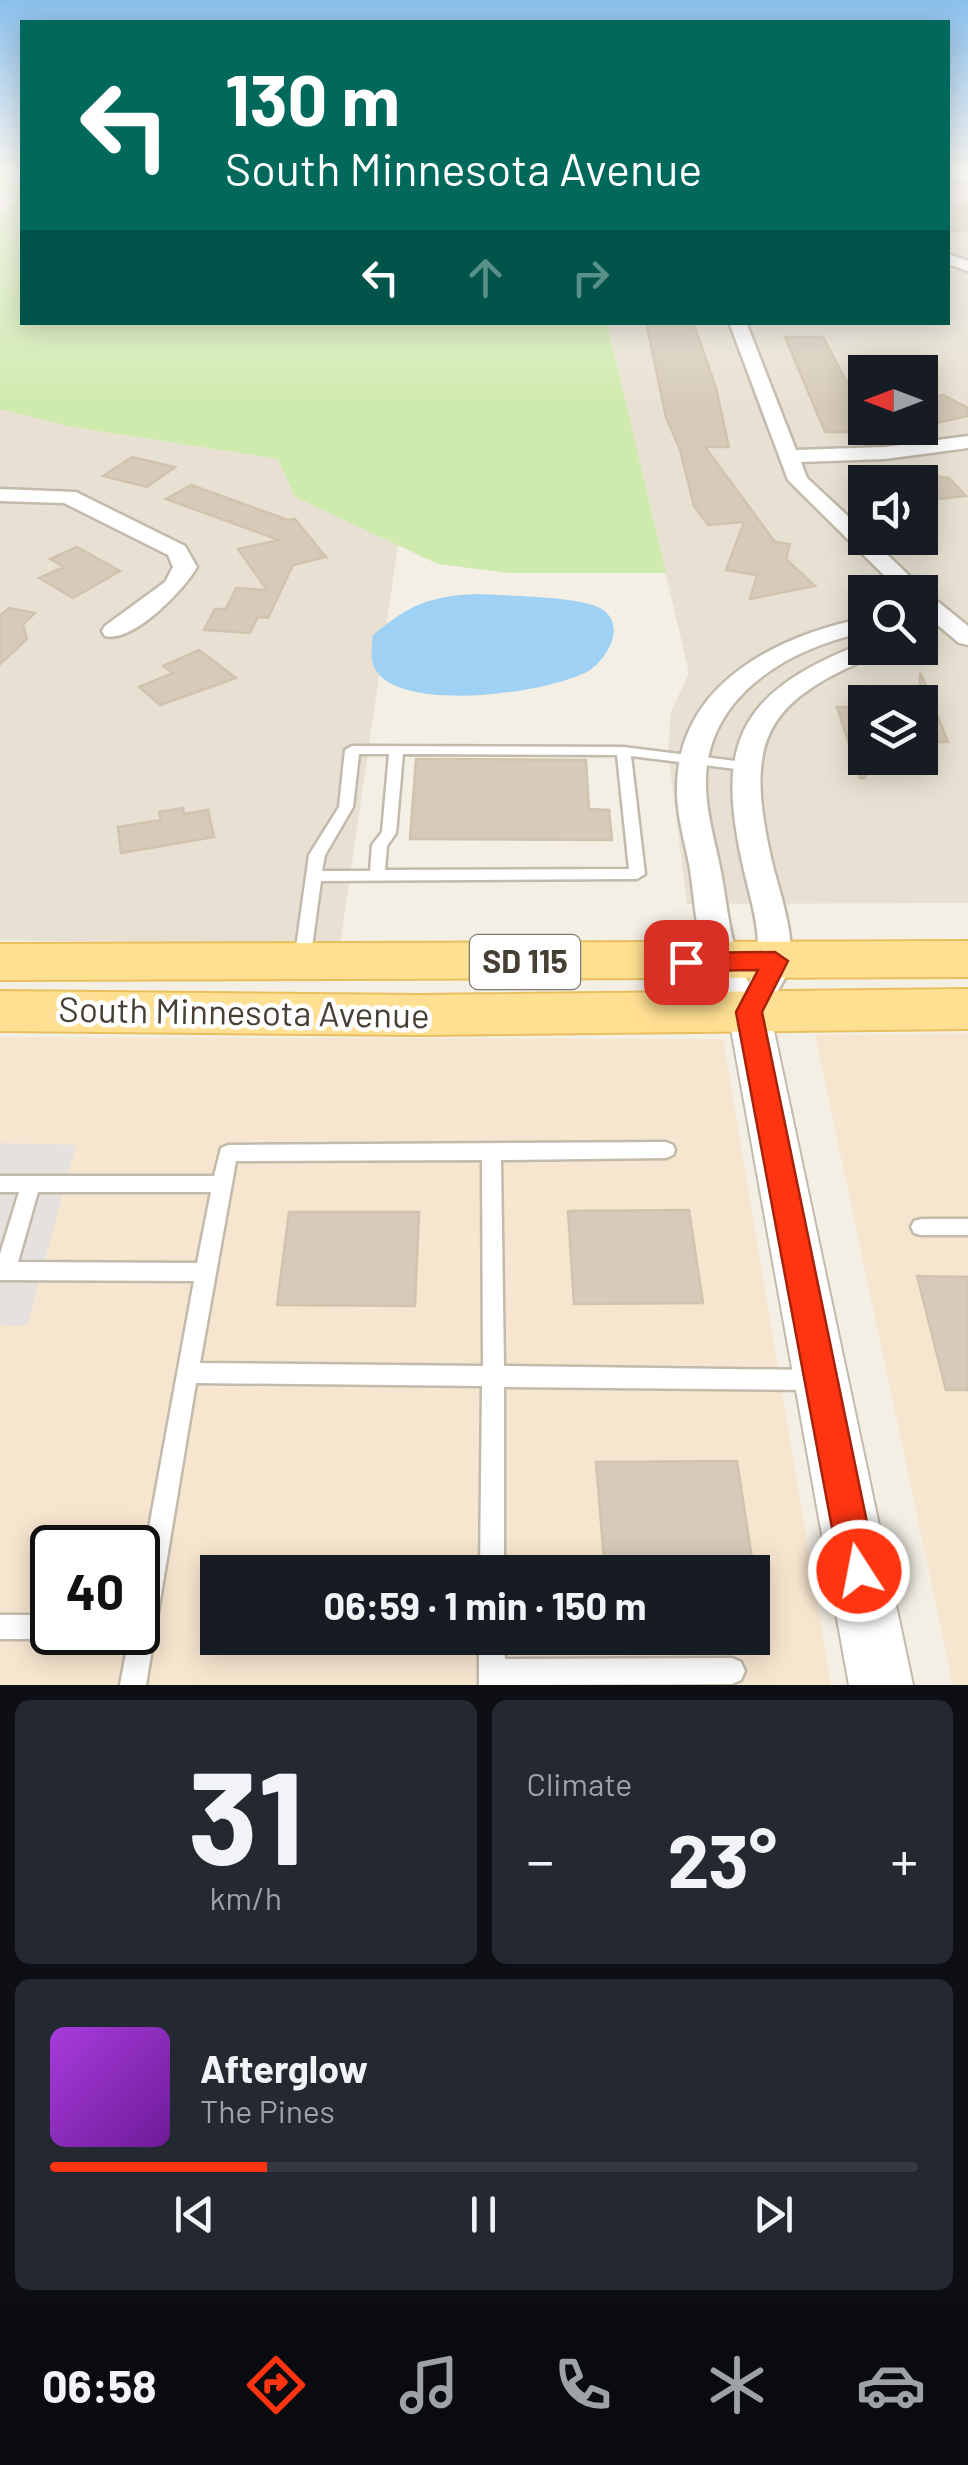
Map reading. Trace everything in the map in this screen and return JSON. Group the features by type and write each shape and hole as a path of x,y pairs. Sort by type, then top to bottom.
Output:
{"main road":[{"name":"South Minnesota Avenue","path":"288,962 968,959"},
{"name":"SD 115","path":"0,962 288,962"},
{"name":"South Minnesota Avenue","path":"0,1011 419,1015 968,1009"}],"street":[{"path":"738,325 788,456 806,490 896,575"},
{"path":"788,456 885,453 968,442"},
{"path":"0,495 68,496 177,551 185,567 174,586 114,631"},
{"path":"957,622 968,638"},
{"path":"957,622 952,636 968,654"},
{"path":"848,629 804,640 753,669 728,692 699,735 693,760 693,801 722,961 749,1012 882,1685"},
{"path":"749,1012 775,961 771,920 746,818 744,766 752,734 776,701 820,669 848,658"}],"lane":[{"path":"288,962 318,855 346,807 352,750 623,750 744,766"},
{"path":"377,876 380,845 388,832 396,750"},
{"path":"314,876 638,874 623,750"},
{"path":"159,1525 228,1153 666,1150"},
{"path":"491,1152 492,1555"},
{"path":"0,1184 222,1184"},
{"path":"31,1184 2,1271 206,1272"},
{"path":"921,1227 968,1227"},
{"path":"187,1373 821,1380"},
{"path":"0,1627 30,1627"},
{"path":"133,1685 137,1655"},
{"path":"492,1678 732,1671"}],"shaded area":[{"path":"950,251 968,251 968,903 687,904 668,752 671,712 689,673 607,325 950,325"},
{"path":"0,409 73,427 278,459 295,497 398,545 340,945 0,940"},
{"path":"968,1033 968,1685 953,1685 815,1035"},
{"path":"0,1037 723,1039 831,1685 0,1685"},
{"path":"0,1143 76,1145 27,1326 0,1325"}],"green space":[{"path":"0,251 20,251 20,325 607,325 666,573 509,573 438,564 295,497 278,459 73,427 0,409"}],"water":[{"path":"478,594 559,599 600,608 608,614 614,631 609,649 590,670 571,678 514,692 480,695 417,692 393,685 374,668 373,635 386,624 421,604"}],"building":[{"path":"647,325 694,325 716,388 729,447 705,447 775,542 790,544 786,559 815,586 750,599 757,575 726,570 744,522 708,525 694,506 680,450 666,417"},
{"path":"785,337 823,337 848,384 848,432 825,432"},
{"path":"938,396 968,408 968,416 938,423"},
{"path":"132,457 175,467 147,487 103,476"},
{"path":"938,476 949,478 966,496 938,499"},
{"path":"191,485 288,520 295,519 326,557 320,555 322,558 293,565 268,618 258,617 250,633 204,630 215,609 226,609 236,588 267,590 238,549 279,540 166,499"},
{"path":"77,547 120,571 73,598 39,578 64,567 50,559"},
{"path":"9,608 35,613 23,624 27,639 0,664 0,616"},
{"path":"199,650 236,678 160,705 139,687 173,673 163,666"},
{"path":"837,707 848,707 848,741"},
{"path":"938,717 948,742 938,742"},
{"path":"416,759 586,760 589,809 609,810 612,840 410,839"},
{"path":"183,808 184,814 208,810 214,837 121,853 118,827 161,820 159,812"},
{"path":"689,1210 703,1303 574,1304 568,1211"},
{"path":"289,1212 419,1212 415,1306 277,1305"},
{"path":"917,1276 968,1277 968,1390 946,1390"},
{"path":"737,1461 751,1555 604,1555 596,1462"}],"route":[{"path":"686,962 775,961 749,1012 859,1571"}]}
